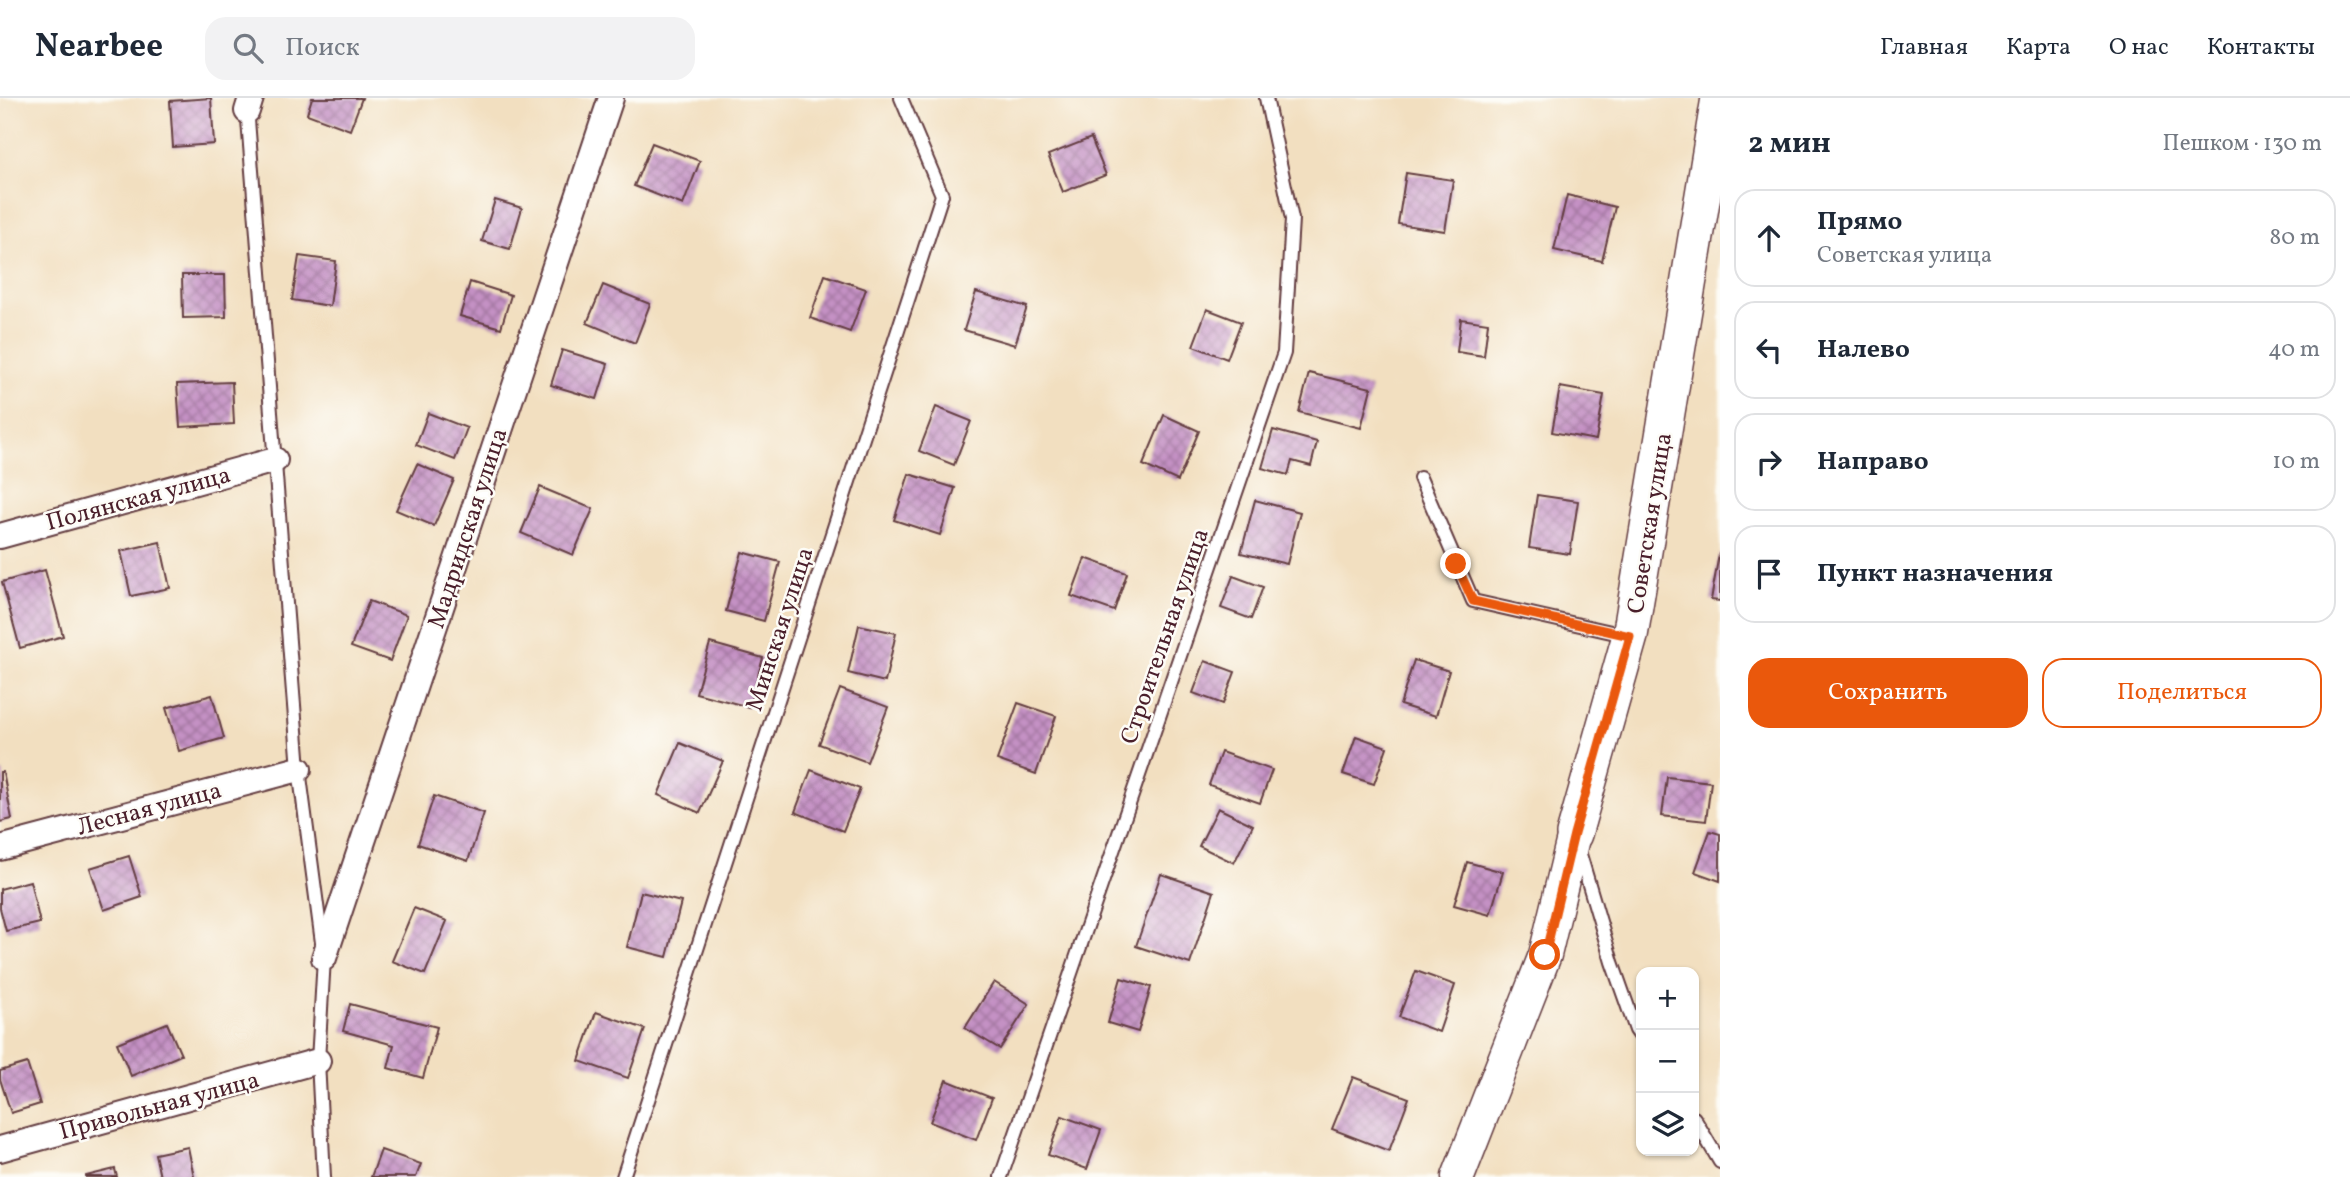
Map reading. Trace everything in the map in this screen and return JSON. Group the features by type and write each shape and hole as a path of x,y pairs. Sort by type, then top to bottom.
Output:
{"main road":[{"name":"Советская улица","path":"1574,834 1630,636 1719,98"}],"street":[{"name":"Мадридская улица","path":"324,957 611,98"},
{"name":"Полянская улица","path":"0,536 275,460"},
{"name":"Лесная улица","path":"0,848 299,769"},
{"name":"Советская улица","path":"1458,1177 1545,955 1574,834"},
{"name":"Привольная улица","path":"0,1149 318,1061"}],"lane":[{"name":"Минская улица","path":"623,1177 942,195 901,98"},
{"name":"Строительная улица","path":"1001,1177 1284,353 1292,219 1266,98"},
{"path":"248,102 299,769 324,957 318,1061 324,1177"},
{"path":"1420,478 1473,601 1630,636"},
{"path":"1574,834 1612,962 1636,1030"},
{"path":"1699,1126 1720,1162"}],"building":[{"path":"211,98 214,144 173,147 170,101"},
{"path":"312,98 362,98 350,130 307,114"},
{"path":"1091,138 1106,175 1063,192 1048,155"},
{"path":"652,143 700,161 683,205 634,186"},
{"path":"1406,173 1453,180 1445,231 1398,224"},
{"path":"1567,195 1615,207 1602,261 1554,250"},
{"path":"495,200 522,208 510,249 482,241"},
{"path":"299,256 336,261 330,306 292,300"},
{"path":"182,275 225,275 226,317 183,318"},
{"path":"825,275 866,289 850,332 810,318"},
{"path":"470,282 511,295 501,328 460,316"},
{"path":"603,285 650,304 635,343 587,323"},
{"path":"976,292 1027,307 1015,345 964,330"},
{"path":"1207,309 1241,322 1227,359 1193,346"},
{"path":"1461,319 1488,323 1484,356 1457,352"},
{"path":"562,350 608,364 597,399 551,385"},
{"path":"1309,373 1371,388 1361,428 1299,412"},
{"path":"232,382 234,424 180,427 177,384"},
{"path":"1560,387 1604,395 1596,440 1552,432"},
{"path":"936,407 971,421 954,465 919,451"},
{"path":"428,413 467,428 455,460 416,445"},
{"path":"1164,415 1199,431 1178,481 1143,465"},
{"path":"1273,430 1317,442 1311,466 1292,461 1288,475 1262,468"},
{"path":"417,464 454,480 434,526 396,510"},
{"path":"909,474 955,488 940,535 894,520"},
{"path":"540,487 593,509 573,555 521,533"},
{"path":"1537,495 1578,501 1570,554 1529,548"},
{"path":"1255,500 1300,512 1287,564 1241,553"},
{"path":"160,542 170,588 131,596 121,551"},
{"path":"742,552 780,562 764,621 726,611"},
{"path":"1720,554 1720,601 1711,600"},
{"path":"1085,558 1127,573 1114,611 1071,596"},
{"path":"45,570 63,636 20,648 2,582"},
{"path":"1233,576 1263,587 1251,619 1221,608"},
{"path":"369,601 407,615 390,661 351,647"},
{"path":"859,625 896,633 885,682 848,673"},
{"path":"710,643 763,658 749,707 696,693"},
{"path":"1414,660 1449,671 1436,716 1400,705"},
{"path":"1205,661 1235,672 1223,704 1193,693"},
{"path":"840,689 888,707 867,762 819,744"},
{"path":"212,695 224,738 179,751 166,708"},
{"path":"1018,703 1056,716 1036,774 997,760"},
{"path":"1356,736 1387,747 1374,784 1343,774"},
{"path":"680,743 723,761 700,813 658,795"},
{"path":"1221,752 1272,770 1260,803 1209,785"},
{"path":"811,770 860,789 843,831 795,812"},
{"path":"0,772 3,772 12,819 0,822"},
{"path":"1667,777 1711,782 1706,821 1662,816"},
{"path":"434,796 484,813 468,861 418,844"},
{"path":"1218,808 1253,825 1234,863 1199,846"},
{"path":"1710,831 1720,834 1720,881 1695,872"},
{"path":"129,856 142,897 104,910 90,868"},
{"path":"1467,862 1503,872 1490,915 1454,905"},
{"path":"1161,874 1214,892 1190,964 1136,946"},
{"path":"30,881 40,923 6,931 0,908 0,889"},
{"path":"641,892 681,902 667,957 627,947"},
{"path":"414,908 447,921 425,974 392,961"},
{"path":"1416,971 1455,985 1439,1032 1399,1017"},
{"path":"1121,978 1151,987 1138,1032 1108,1023"},
{"path":"994,982 1029,1004 1000,1049 965,1028"},
{"path":"350,1004 437,1027 423,1078 388,1068 394,1045 343,1031"},
{"path":"596,1012 645,1029 628,1078 579,1061"},
{"path":"167,1023 181,1055 131,1076 117,1043"},
{"path":"27,1063 40,1104 11,1113 0,1071"},
{"path":"1353,1077 1409,1098 1389,1151 1332,1129"},
{"path":"946,1080 992,1098 976,1140 930,1122"},
{"path":"1062,1116 1101,1130 1087,1169 1048,1155"},
{"path":"188,1147 194,1177 160,1177 155,1154"},
{"path":"381,1150 421,1164 416,1177 371,1177"},
{"path":"115,1169 117,1177 86,1177 86,1176"}],"route":[{"path":"1456,564 1473,601 1630,636 1574,834 1545,955"}]}
